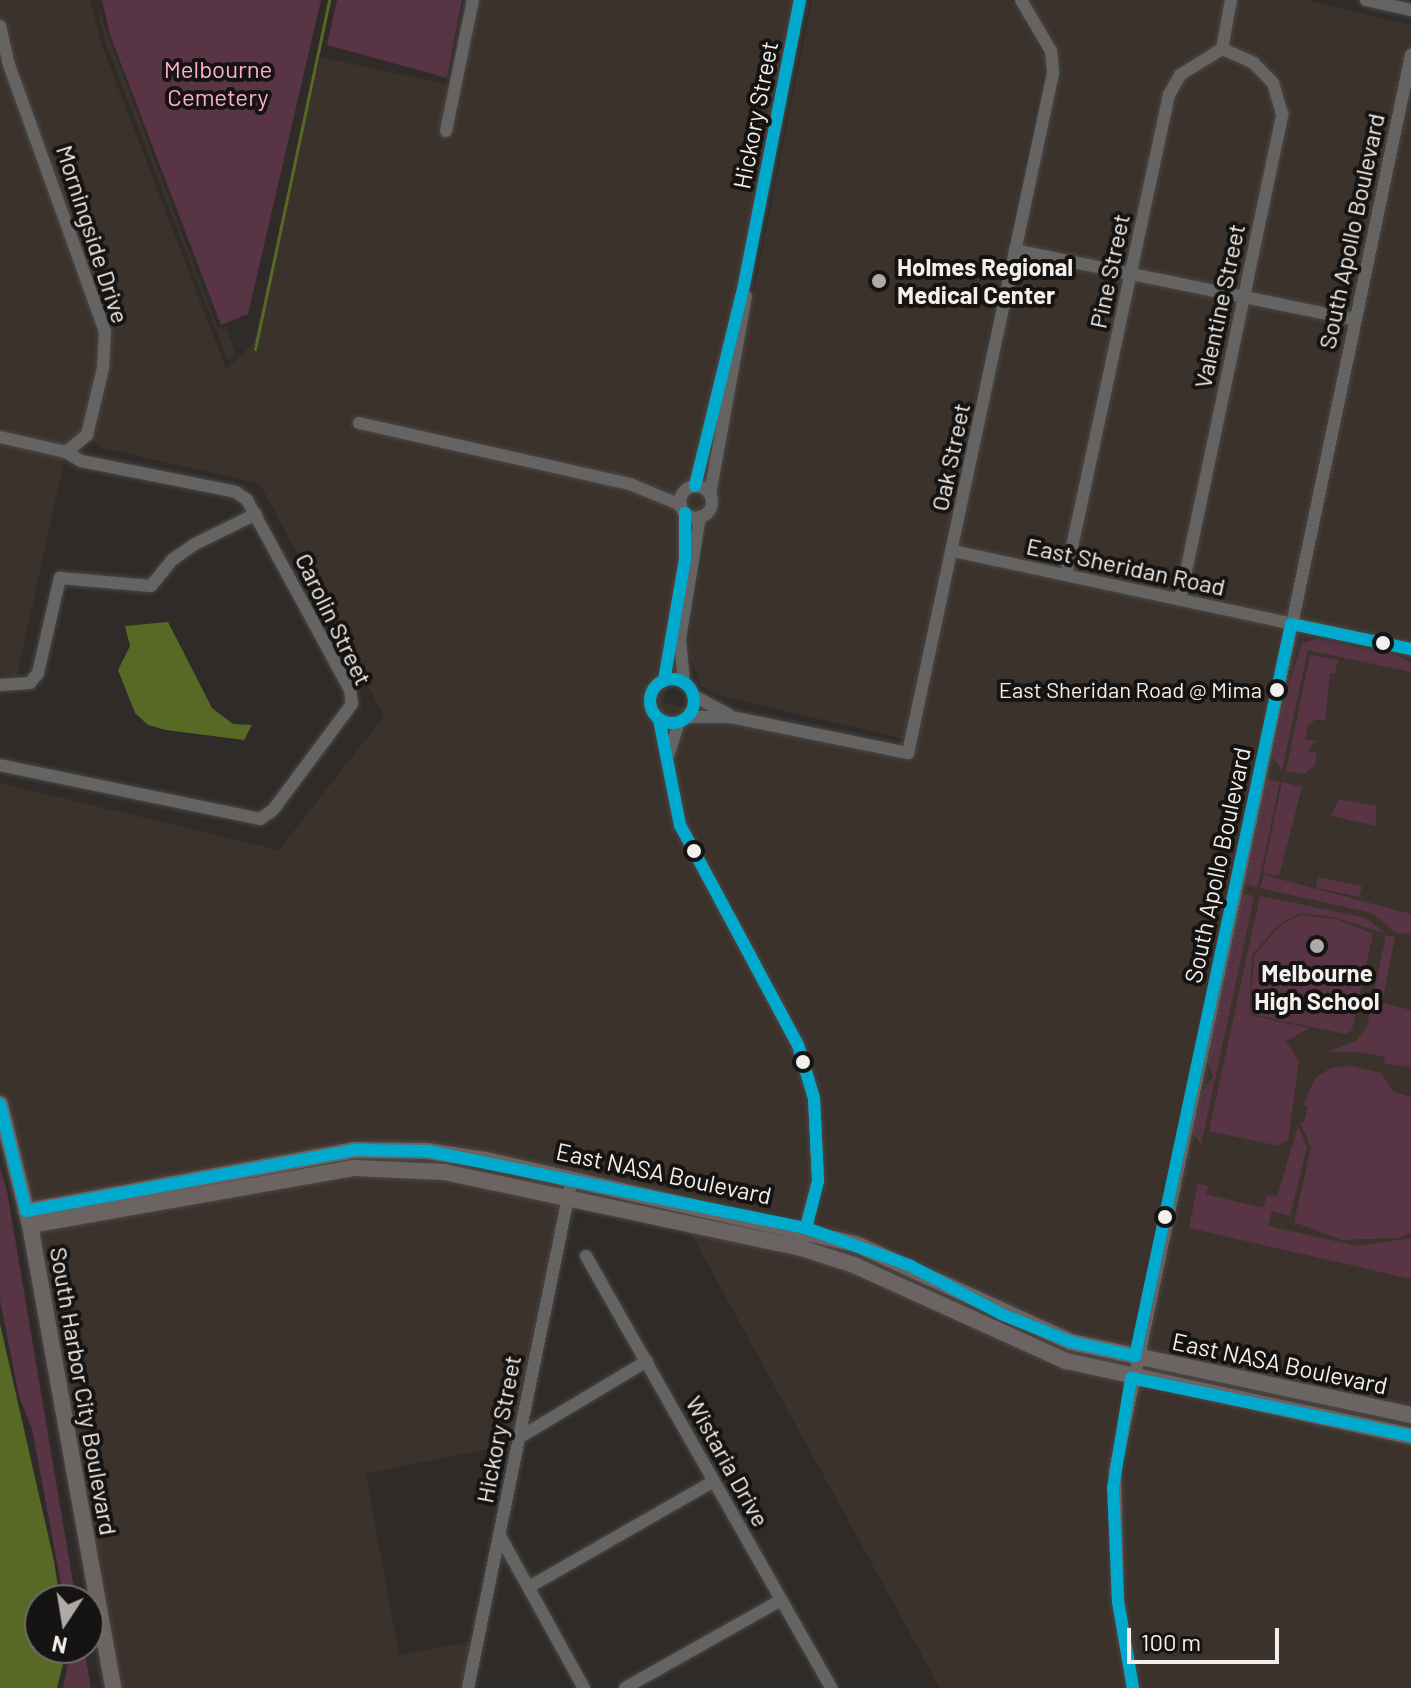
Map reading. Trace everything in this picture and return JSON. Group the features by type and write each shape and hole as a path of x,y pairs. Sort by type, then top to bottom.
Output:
{"main road":[{"name":"South Harbor City Boulevard","path":"0,1104 28,1218 113,1688"},
{"name":"East NASA Boulevard","path":"28,1218 355,1150 427,1151 572,1178 806,1228 909,1265 1001,1314 1071,1342 1411,1415"},
{"name":"East NASA Boulevard","path":"28,1218 353,1168 444,1172 801,1248 869,1271 991,1331 1066,1361 1131,1378 1411,1436"},
{"path":"991,1331 1001,1314"}],"street":[{"path":"446,131 473,0"},
{"name":"Hickory Street","path":"700,517 711,508 710,494 724,386 800,0"},
{"name":"Oak Street","path":"684,720 731,717 908,753 1053,73 1051,51 1021,0"},
{"path":"1222,49 1231,0"},
{"path":"1366,0 1411,10"},
{"name":"Morningside Drive","path":"0,26 4,61 105,331 87,435 66,452"},
{"name":"Pine Street","path":"1066,575 1169,95 1180,75 1222,49"},
{"name":"Valentine Street","path":"1180,600 1282,114 1273,83 1254,63 1222,49"},
{"name":"South Apollo Boulevard","path":"1133,1688 1118,1601 1113,1488 1131,1378 1411,55"},
{"path":"1015,250 1355,320"},
{"name":"Hickory Street","path":"683,509 724,386"},
{"path":"359,423 640,487 692,487 710,494"},
{"name":"Carolin Street","path":"0,437 66,452 81,461 236,492 256,514 350,690 352,704 273,810 252,819 0,765"},
{"path":"640,487 700,517 680,639 684,683 694,696 665,760"},
{"path":"683,509 685,559 664,681 651,698 659,719 680,825 798,1045 814,1098 818,1181 801,1248"},
{"path":"0,685 30,683 38,673 60,578 151,586 172,560 195,544 256,514"},
{"name":"East Sheridan Road","path":"953,551 1411,649"},
{"path":"664,681 684,683"},
{"name":"Oak Street","path":"694,696 731,717"},
{"path":"659,719 684,720"},
{"name":"Hickory Street","path":"468,1688 572,1178"},
{"name":"Wistaria Drive","path":"586,1256 831,1688"},
{"path":"520,1437 647,1361"},
{"path":"529,1587 714,1481"},
{"path":"500,1536 584,1688"},
{"path":"625,1688 781,1600"}],"shaded area":[{"path":"0,0 90,0 102,46 226,369 254,343 320,57 455,86 479,0 805,0 663,703 908,753 1053,73 1042,30 1021,0 1306,0 1411,25 1411,1688 940,1688 672,1199 573,1178 518,1443 366,1474 399,1655 478,1640 468,1688 110,1688 104,1655 104,1584 91,1584 25,1222 0,1116 0,783 279,850 384,716 260,484 103,448 87,435 66,452 17,676 0,673"},
{"path":"95,0 217,327 226,329 236,353 228,361 106,44"},
{"name":"Holmes Regional Medical Center","path":"812,0 1012,0 1046,60 904,739 717,695 701,686 690,657 689,635 716,480"},
{"path":"168,622 212,708 233,724 252,725 244,740 166,730 148,725 135,713 118,670 130,646 125,626"},
{"path":"0,1324 58,1584 24,1584 24,1664 63,1664 57,1688 0,1688"}],"green space":[{"name":"Melbourne Cemetery","path":"102,0 321,0 248,314 221,325 110,35"},
{"path":"337,0 462,0 447,78 327,45"},
{"path":"1316,639 1399,656 1411,662 1411,672 1308,650 1282,770 1270,754 1275,730 1302,643"},
{"path":"1310,655 1338,660 1335,674 1330,673 1325,721 1316,719 1308,726 1305,739 1317,741 1307,751 1317,753 1315,765 1304,774 1286,771"},
{"path":"1263,778 1280,782 1258,887 1241,883"},
{"path":"1282,782 1302,787 1279,876 1263,873"},
{"path":"1339,799 1376,806 1376,826 1331,816"},
{"path":"1264,875 1411,914 1411,933 1397,934 1372,913 1260,888"},
{"path":"1318,877 1362,886 1360,897 1316,888"},
{"path":"1248,894 1254,897 1201,1145 1191,1131 1198,1097 1213,1077 1207,1059 1240,898"},
{"path":"1260,896 1366,918 1386,934 1334,917 1300,913 1278,925 1252,955 1249,1015 1309,1028 1286,1041 1299,1061 1288,1140 1279,1146 1209,1131"},
{"path":"1300,915 1335,919 1373,934 1352,1030 1346,1034 1250,1014 1254,956 1279,926"},
{"path":"1386,935 1395,937 1382,1003 1411,1010 1411,1067 1384,1064 1385,1057 1358,1052 1327,1052 1356,1041 1367,1026"},
{"path":"1351,1066 1381,1073 1394,1092 1411,1097 1411,1232 1398,1238 1342,1240 1294,1222 1311,1148 1300,1122 1304,1122 1308,1106 1303,1105 1315,1078 1331,1068"},
{"path":"1298,1126 1307,1147 1290,1216 1272,1211 1268,1226 1357,1246 1411,1238 1411,1279 1189,1228 1198,1183 1208,1186 1206,1194 1263,1208 1267,1195 1277,1197"},
{"path":"0,1167 7,1191 73,1584 61,1584 32,1429 19,1396 0,1300"},
{"path":"68,1664 87,1664 91,1688 63,1688"}],"waterway":[{"path":"255,349 329,0"}],"transit line":[{"path":"695,486 744,285 800,0"},
{"path":"664,681 685,559 685,513"},
{"path":"0,1104 26,1211 355,1150 427,1151 806,1228 909,1265 1001,1314 1071,1342 1135,1356 1291,624 1411,649"},
{"path":"672,679 687,686 694,701 687,716 672,723 657,716 650,701 657,686 672,679"},
{"path":"659,719 680,825 798,1045 814,1098 818,1181 806,1228"},
{"path":"1133,1688 1118,1601 1113,1488 1131,1378 1411,1436"}],"place":[{"name":"Holmes Regional Medical Center","path":"879,281"},
{"name":"East Sheridan Road @ Mima","path":"1277,690"},
{"name":"Melbourne High School","path":"1317,946"}]}
